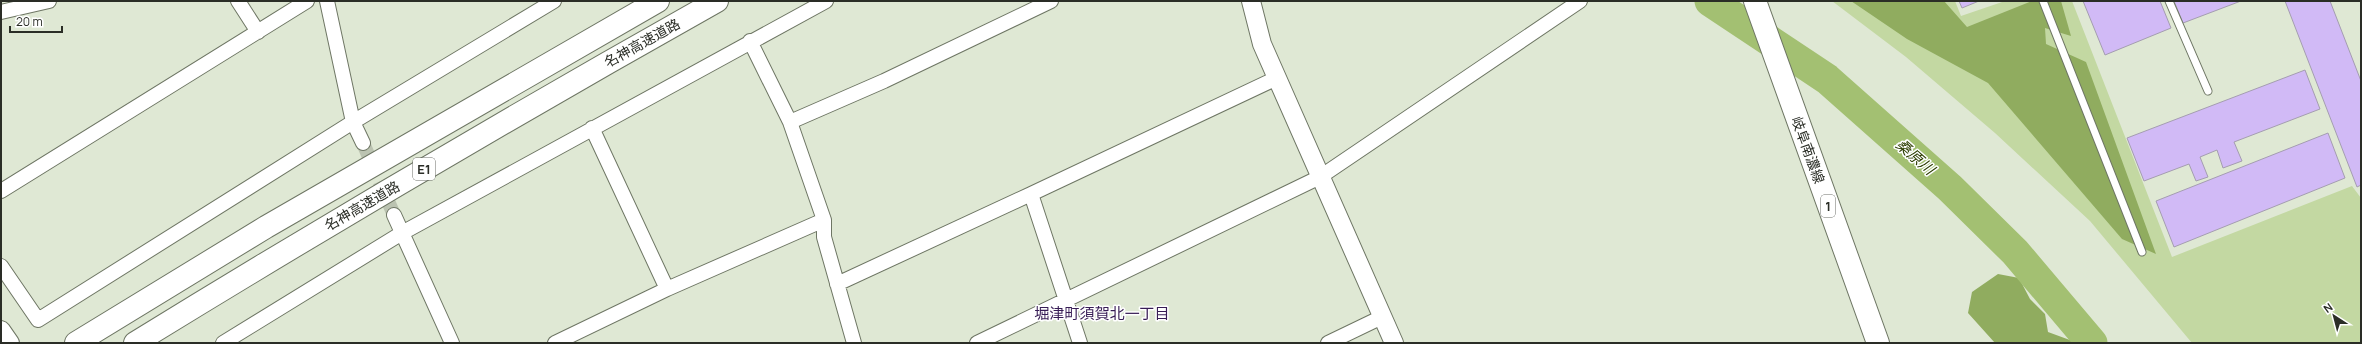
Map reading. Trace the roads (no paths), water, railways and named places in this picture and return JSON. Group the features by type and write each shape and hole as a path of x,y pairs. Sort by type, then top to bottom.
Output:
{"main road":[{"name":"名神高速道路","path":"76,343 273,223 658,1"},
{"name":"名神高速道路","path":"135,343 286,250 506,121 717,1"},
{"name":"岐阜南濃線","path":"1755,1 1778,70 1878,343"}],"street":[{"path":"1,12 49,1"},
{"path":"238,1 258,32"},
{"path":"1,191 308,1"},
{"path":"326,1 353,122 363,143"},
{"path":"1,266 38,320 353,122 554,1"},
{"path":"223,343 402,233 750,41 826,1"},
{"path":"790,122 884,81 1051,1"},
{"path":"1250,1 1262,44 1276,78 1394,343"},
{"path":"977,343 1320,177 1580,1"},
{"path":"750,41 790,122 824,220 824,237 854,343"},
{"path":"837,284 1276,78"},
{"path":"592,128 667,289"},
{"path":"1031,194 1080,343"},
{"path":"394,215 452,343"},
{"path":"555,343 667,289 824,220"},
{"path":"1328,343 1382,317"},
{"path":"1,330 10,343"}],"lane":[{"path":"2043,1 2142,252"},
{"path":"2169,1 2208,91"}],"waterway":[{"name":"桑原川","path":"1710,1 1827,79 1950,188 2015,252 2092,343"}],"tunnel":[{"path":"363,143 394,215"}],"district":[{"name":"堀津町須賀北一丁目","path":"1102,314"}]}
